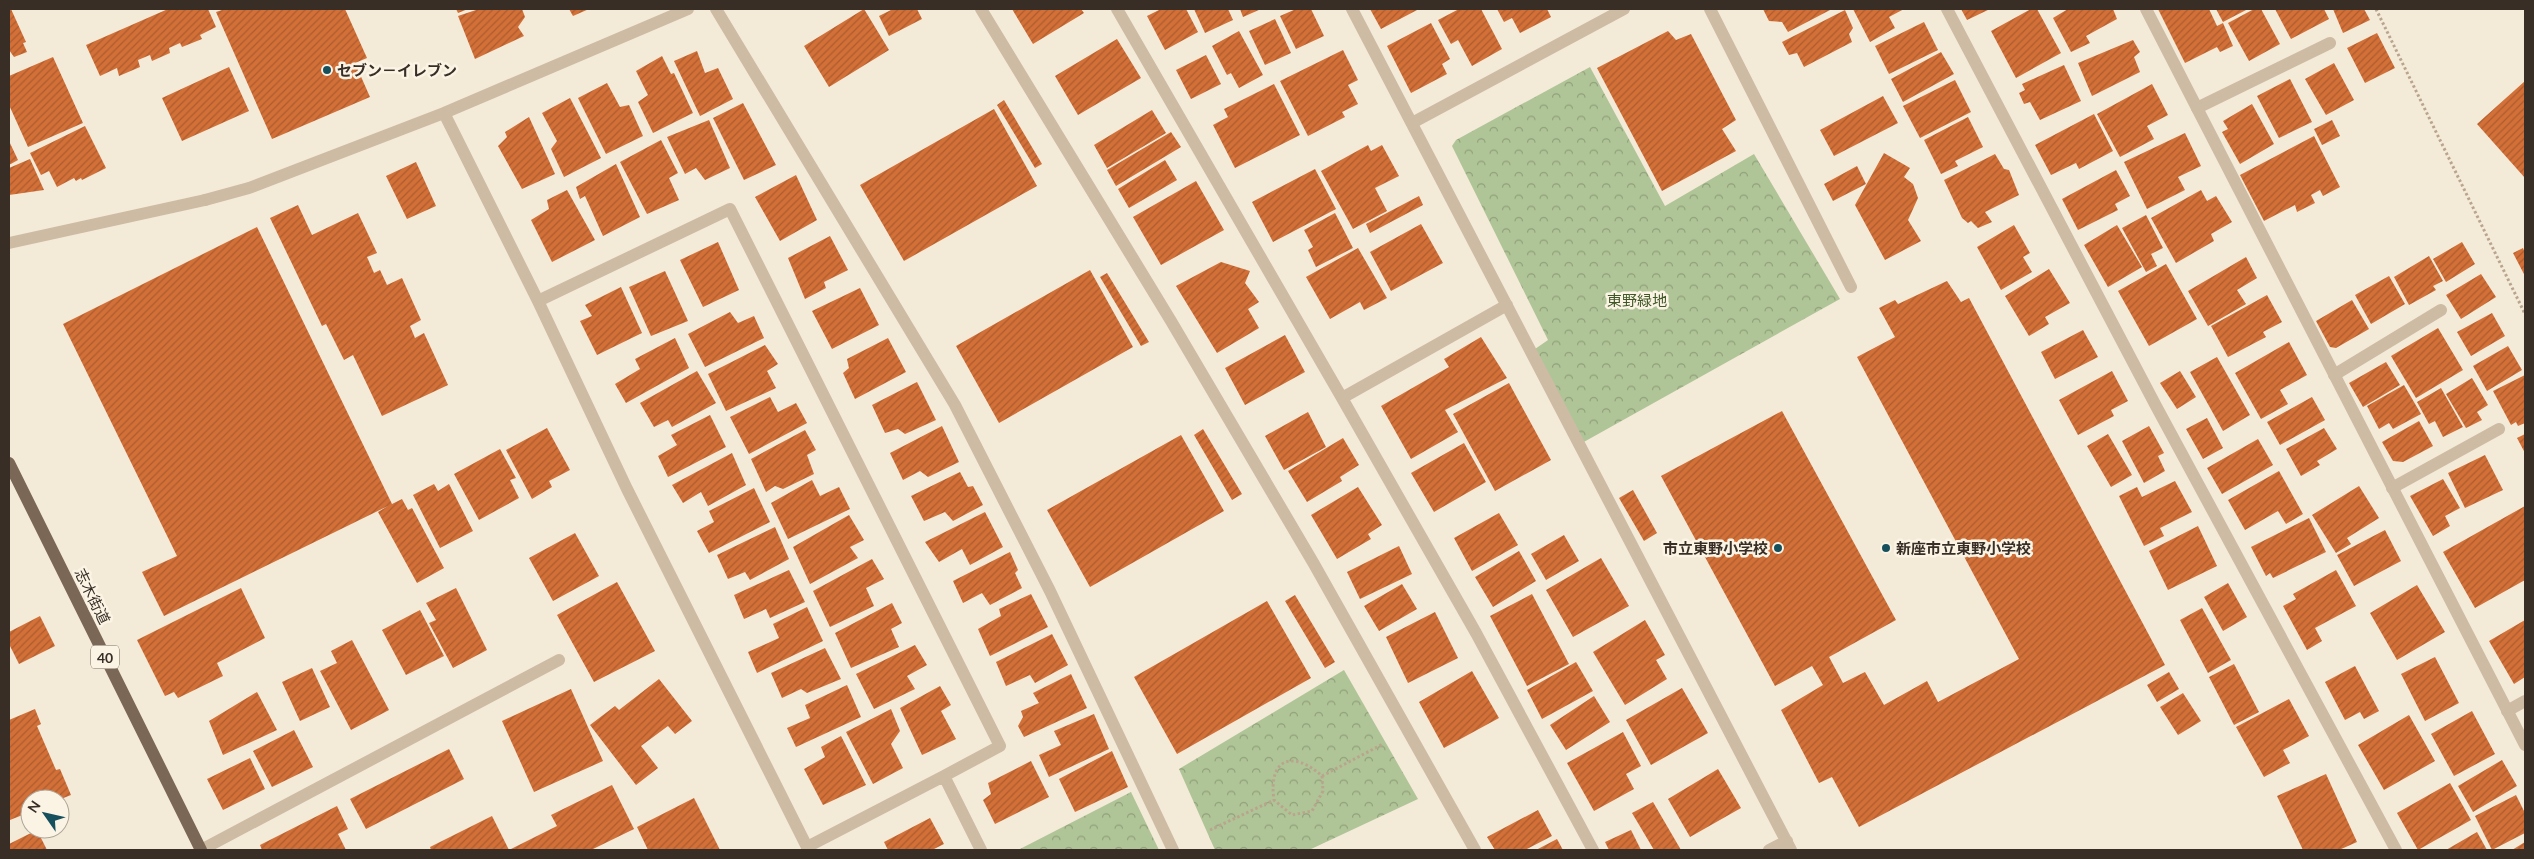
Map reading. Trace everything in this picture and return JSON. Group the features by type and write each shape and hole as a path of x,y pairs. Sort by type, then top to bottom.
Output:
{"main road":[{"name":"志木街道","path":"9,463 201,850"}],"street":[{"path":"9,243 205,200 249,188 444,113 688,9"},
{"path":"716,9 955,405 1050,591 1173,850"},
{"path":"981,9 1170,321 1314,564 1475,850"},
{"path":"1118,9 1476,633 1593,850"},
{"path":"1352,9 1789,846 1769,850"},
{"path":"1412,123 1624,9"},
{"path":"1710,9 1851,287"},
{"path":"1947,9 2147,389 2396,850"},
{"path":"2146,9 2525,745"},
{"path":"2197,108 2330,43"},
{"path":"444,113 538,301 627,489 808,847 1000,746 730,209 538,301"},
{"path":"1342,398 1507,305"},
{"path":"2334,375 2441,310"},
{"path":"2392,488 2499,429"},
{"path":"201,850 559,660"},
{"path":"2507,711 2525,701"},
{"path":"944,776 981,850"}],"path":[{"path":"2376,9 2525,314"},
{"path":"1322,776 1409,734"},
{"path":"1297,761 1312,768 1322,776 1323,791 1312,811 1292,814 1274,800 1271,784 1276,769 1286,762 1297,761"},
{"path":"1210,830 1274,800"}],"green space":[{"name":"東野緑地","path":"1590,67 1665,206 1754,154 1840,299 1582,443 1535,349 1548,340 1452,146 1456,140"},
{"path":"1344,670 1418,799 1309,850 1215,850 1179,769"},
{"path":"1131,792 1159,850 1018,850"}],"building":[{"path":"9,9 11,9 26,42 23,43 27,52 14,57 9,50"},
{"path":"168,9 208,9 216,27 200,35 202,39 182,47 180,43 169,48 170,53 152,61 150,55 138,60 140,67 119,76 117,68 100,76 86,45"},
{"path":"225,9 345,9 367,58 355,63 370,97 272,139 216,12"},
{"path":"456,9 468,9 458,13"},
{"path":"479,9 522,9 525,17 518,27 524,36 475,59 458,16"},
{"path":"569,9 589,9 573,16"},
{"path":"864,9 889,50 829,87 804,46"},
{"path":"893,9 917,9 922,19 889,36 879,16"},
{"path":"1012,9 1081,9 1084,13 1033,44"},
{"path":"1161,9 1186,9 1198,32 1165,50 1147,16"},
{"path":"1194,9 1228,9 1233,20 1205,33"},
{"path":"1240,9 1261,9 1243,17"},
{"path":"1296,9 1311,9 1324,36 1296,49 1280,16"},
{"path":"1370,9 1419,9 1381,29"},
{"path":"1459,9 1481,9 1502,49 1472,66 1458,40 1451,44 1438,20"},
{"path":"1497,9 1547,9 1551,17 1520,33 1512,18 1504,22"},
{"path":"1763,9 1832,9 1788,32 1782,22 1769,21"},
{"path":"1853,9 1904,9 1889,17 1895,28 1870,42"},
{"path":"1961,9 1990,9 1967,20"},
{"path":"2031,9 2037,9 2061,53 2016,78 1991,31"},
{"path":"2068,9 2113,9 2117,19 2086,36 2090,43 2071,52 2053,18"},
{"path":"2158,9 2209,9 2217,26 2223,23 2233,46 2220,52 2217,47 2185,63"},
{"path":"2216,9 2248,9 2223,22"},
{"path":"2254,9 2261,9 2280,44 2249,61 2228,23"},
{"path":"2275,9 2324,9 2329,19 2291,39"},
{"path":"2333,9 2364,9 2370,20 2343,33"},
{"path":"1845,10 1853,28 1849,34 1852,42 1804,67 1797,53 1789,55 1782,42"},
{"path":"1275,19 1291,53 1265,65 1249,31"},
{"path":"1924,22 1938,50 1889,74 1875,46"},
{"path":"1431,23 1450,59 1442,64 1447,74 1411,93 1387,46"},
{"path":"1239,31 1263,75 1239,88 1231,73 1227,75 1212,46"},
{"path":"1668,31 1676,40 1691,34 1736,120 1722,129 1736,151 1662,191 1597,68"},
{"path":"2377,33 2395,68 2365,83 2347,48"},
{"path":"1117,39 1141,78 1078,115 1055,76"},
{"path":"2133,40 2140,52 2134,57 2140,72 2092,96 2078,63"},
{"path":"1343,50 1358,80 1348,85 1358,104 1342,112 1345,117 1308,136 1280,81"},
{"path":"697,51 705,73 718,68 733,99 700,116 674,61"},
{"path":"1941,52 1954,74 1903,102 1891,79"},
{"path":"1206,55 1221,84 1191,99 1176,70"},
{"path":"662,56 671,74 674,73 693,113 653,133 638,102 648,95 636,71"},
{"path":"53,57 83,123 28,147 9,105 9,76"},
{"path":"2334,63 2354,100 2326,115 2305,79"},
{"path":"2064,65 2081,101 2040,120 2030,102 2024,104 2019,93 2025,90 2022,84"},
{"path":"229,67 249,111 182,141 162,98"},
{"path":"2290,79 2312,122 2279,138 2257,96"},
{"path":"1955,80 1971,112 1920,138 1903,106"},
{"path":"2525,81 2525,178 2477,124"},
{"path":"607,83 620,107 629,105 643,136 606,154 578,98"},
{"path":"1274,84 1300,135 1235,168 1213,125 1228,117 1224,109"},
{"path":"2152,84 2168,115 2147,126 2154,139 2120,157 2097,114"},
{"path":"1883,96 1898,123 1834,156 1820,130"},
{"path":"570,98 601,158 564,177 551,149 557,141 542,113"},
{"path":"1004,100 1042,164 1035,168 997,105"},
{"path":"743,103 776,165 744,180 713,118"},
{"path":"2252,104 2274,144 2240,164 2222,132 2228,129 2223,121"},
{"path":"994,109 1037,186 904,261 860,185"},
{"path":"1152,110 1166,133 1107,168 1094,145"},
{"path":"2094,114 2113,151 2079,169 2076,163 2051,175 2035,145"},
{"path":"529,117 555,174 522,189 498,146 507,137 505,132"},
{"path":"1968,117 1983,147 1955,161 1958,166 1941,174 1924,140"},
{"path":"709,120 730,168 705,180 696,168 685,174 667,137"},
{"path":"2332,120 2340,136 2322,145 2314,129"},
{"path":"85,126 106,168 82,180 81,178 76,181 74,178 57,187 49,171 41,175 30,153"},
{"path":"1171,132 1181,147 1116,186 1107,170"},
{"path":"2185,133 2201,166 2178,177 2185,190 2147,209 2124,162"},
{"path":"2314,136 2340,187 2323,196 2320,190 2311,195 2315,203 2297,212 2295,205 2264,221 2240,175"},
{"path":"661,140 678,173 669,178 679,200 647,214 620,162"},
{"path":"9,141 18,160 9,165"},
{"path":"1368,145 1371,151 1382,145 1399,176 1375,188 1387,211 1353,229 1321,171"},
{"path":"1884,153 1910,168 1904,177 1913,184 1918,198 1908,220 1921,241 1885,260 1855,205"},
{"path":"1995,154 2004,169 2009,170 2019,195 1985,212 1992,222 1978,228 1971,221 1968,223 1962,218 1944,180"},
{"path":"30,159 44,190 9,195 9,168"},
{"path":"1165,160 1177,180 1129,208 1118,189"},
{"path":"416,162 436,206 407,219 386,176"},
{"path":"616,164 640,217 603,236 585,196 580,199 576,187"},
{"path":"1857,166 1866,184 1833,201 1824,184"},
{"path":"1315,169 1336,209 1273,242 1252,202"},
{"path":"2116,170 2130,196 2115,204 2118,210 2078,230 2062,199"},
{"path":"796,175 817,220 780,241 755,197"},
{"path":"1196,181 1224,230 1161,265 1133,217"},
{"path":"567,190 595,240 552,262 531,220 549,209 547,200"},
{"path":"2201,190 2207,201 2216,196 2232,222 2211,234 2214,241 2176,263 2151,218"},
{"path":"1419,196 1423,205 1370,233 1366,224"},
{"path":"298,205 312,235 358,213 377,253 367,257 374,273 380,270 387,285 402,278 421,320 410,326 415,338 424,333 448,385 382,416 353,355 344,360 326,324 322,326 270,218"},
{"path":"1335,213 1353,248 1316,267 1308,250 1313,247 1304,230"},
{"path":"2146,215 2163,248 2151,254 2157,266 2146,272 2122,228"},
{"path":"1421,224 1443,263 1391,291 1370,252"},
{"path":"2014,225 2030,253 2023,257 2032,272 2001,290 1977,247"},
{"path":"2117,225 2142,267 2108,287 2084,245"},
{"path":"257,227 392,504 402,499 408,510 412,508 444,568 417,583 378,512 388,506 164,616 142,572 177,556 63,324"},
{"path":"830,236 848,270 824,282 826,288 805,299 788,258"},
{"path":"718,242 739,290 703,307 680,260"},
{"path":"2462,242 2475,264 2446,282 2433,259"},
{"path":"1358,248 1387,298 1364,310 1360,302 1330,319 1306,277"},
{"path":"2523,248 2525,253 2525,276 2513,253"},
{"path":"2429,256 2443,281 2433,286 2436,290 2409,305 2394,277"},
{"path":"2246,257 2257,278 2237,290 2246,304 2208,326 2188,291"},
{"path":"1221,262 1250,271 1245,283 1259,302 1248,309 1259,328 1217,353 1176,286"},
{"path":"2166,264 2197,319 2149,346 2118,291"},
{"path":"2049,269 2070,303 2045,317 2049,324 2029,336 2005,296"},
{"path":"1090,270 1133,347 999,423 956,346"},
{"path":"665,271 688,321 651,336 629,287"},
{"path":"1107,273 1149,342 1141,346 1100,277"},
{"path":"2481,274 2496,297 2461,319 2446,295"},
{"path":"2389,276 2405,304 2371,324 2355,295"},
{"name":"市立東野小学校","path":"1947,281 1961,302 1969,298 2165,665 1859,827 1832,777 1819,783 1781,710 1823,685 1812,666 1775,686 1661,476 1782,411 1896,620 1829,657 1843,683 1865,672 1884,705 1927,681 1938,702 2019,659 1857,357 1895,337 1879,308 1895,300 1898,304"},
{"path":"621,287 642,333 597,355 580,321 592,316 585,305"},
{"path":"860,288 879,325 832,349 812,311"},
{"path":"2267,295 2282,322 2263,332 2266,337 2228,357 2211,326"},
{"path":"2352,300 2369,329 2336,348 2330,347 2316,321"},
{"path":"730,312 738,323 754,316 764,338 705,367 688,334"},
{"path":"2492,313 2505,336 2471,356 2457,332"},
{"path":"2438,328 2463,370 2416,398 2391,356"},
{"path":"2083,330 2098,357 2055,379 2041,352"},
{"path":"1285,335 1305,372 1245,405 1225,368"},
{"path":"1481,337 1507,378 1445,410 1458,432 1411,459 1381,406 1449,367 1444,359"},
{"path":"675,338 689,368 626,403 615,384 640,369 635,359"},
{"path":"888,338 906,372 855,399 843,373 849,368 847,359"},
{"path":"2289,342 2307,375 2280,390 2288,404 2261,419 2235,373"},
{"path":"765,345 778,364 767,371 776,388 726,411 708,374"},
{"path":"2508,346 2522,370 2487,391 2473,366"},
{"path":"2217,357 2250,415 2223,431 2190,372"},
{"path":"2386,362 2400,385 2363,407 2349,383"},
{"path":"697,371 716,403 672,427 668,420 654,427 640,403"},
{"path":"2112,371 2128,401 2111,410 2114,416 2078,435 2059,400"},
{"path":"2180,371 2196,397 2177,409 2160,383"},
{"path":"2525,375 2525,423 2518,426 2516,422 2511,425 2493,391"},
{"path":"2472,378 2488,405 2477,412 2482,420 2466,428 2446,394"},
{"path":"917,382 936,420 905,434 898,429 885,433 872,405"},
{"path":"1509,383 1551,460 1495,491 1453,414"},
{"path":"2404,385 2421,414 2393,429 2389,423 2379,429 2367,406"},
{"path":"2441,388 2463,427 2443,437 2435,421 2429,424 2417,402"},
{"path":"770,397 778,412 796,403 807,423 749,454 730,417"},
{"path":"2312,397 2325,420 2280,445 2267,422"},
{"path":"1308,412 1326,447 1284,470 1265,436"},
{"path":"710,415 726,447 668,477 658,456 677,445 671,435"},
{"path":"2207,418 2223,448 2203,459 2186,429"},
{"path":"2419,421 2433,446 2403,462 2393,461 2382,442"},
{"path":"942,426 959,462 928,477 920,471 903,480 890,453"},
{"path":"2149,426 2164,453 2158,456 2165,471 2144,483 2122,441"},
{"path":"547,428 570,470 549,481 552,487 532,499 506,450"},
{"path":"2324,428 2337,449 2317,461 2320,465 2301,476 2286,449"},
{"path":"1203,429 1242,494 1232,500 1194,435"},
{"path":"805,430 816,450 807,455 814,474 783,489 775,486 766,492 751,459"},
{"path":"2108,434 2132,475 2111,487 2087,446"},
{"path":"2525,434 2525,453 2517,438"},
{"path":"1181,435 1224,511 1090,587 1047,510"},
{"path":"1343,438 1359,465 1340,477 1342,481 1307,502 1288,471"},
{"path":"2258,439 2273,465 2222,494 2207,468"},
{"path":"1464,443 1486,482 1434,512 1411,473"},
{"path":"500,449 516,478 510,480 519,498 479,520 454,474"},
{"path":"732,453 746,485 708,506 701,492 683,503 672,485"},
{"path":"2485,455 2503,490 2465,508 2448,473"},
{"path":"2279,471 2303,514 2286,524 2278,511 2245,530 2228,500"},
{"path":"960,472 968,487 973,486 983,505 953,521 945,512 924,521 911,496"},
{"path":"2443,479 2460,508 2445,516 2450,526 2433,536 2410,496"},
{"path":"812,480 820,496 839,487 850,509 788,539 771,503"},
{"path":"2175,481 2192,512 2160,528 2164,536 2144,546 2119,496 2137,487 2142,497"},
{"path":"434,484 438,491 449,484 473,531 440,548 413,495"},
{"path":"2359,486 2379,518 2347,538 2351,544 2336,553 2312,515"},
{"path":"1358,487 1382,525 1368,534 1371,539 1337,559 1311,515"},
{"path":"754,488 770,522 709,553 697,531 714,522 709,511"},
{"path":"1633,490 1657,533 1644,541 1619,498"},
{"path":"2525,506 2525,580 2475,608 2443,552"},
{"path":"985,512 1003,547 970,565 962,549 939,562 925,542"},
{"path":"1499,513 1518,545 1472,571 1454,538"},
{"path":"849,515 864,540 850,547 858,558 810,584 793,547"},
{"path":"2309,518 2326,552 2273,578 2270,573 2266,576 2251,547"},
{"path":"2198,526 2217,566 2168,590 2149,551"},
{"path":"775,527 789,559 750,580 745,572 728,579 717,555"},
{"path":"2385,530 2401,561 2354,586 2337,555"},
{"path":"575,533 599,576 553,601 529,558"},
{"path":"1564,535 1579,561 1546,580 1531,554"},
{"path":"1399,546 1412,574 1360,599 1347,572"},
{"path":"1519,551 1536,581 1493,607 1475,577"},
{"path":"1010,552 1018,570 1015,573 1022,588 990,605 982,593 963,603 953,581"},
{"path":"1601,558 1629,606 1573,637 1546,590"},
{"path":"872,559 884,579 866,588 874,606 830,627 813,591"},
{"path":"789,570 805,602 770,618 766,609 744,619 734,595"},
{"path":"2336,570 2356,606 2315,628 2322,641 2307,650 2283,606 2296,599 2293,594"},
{"path":"617,582 655,651 594,682 557,615"},
{"path":"2228,583 2247,617 2223,631 2204,597"},
{"path":"1402,584 1417,609 1379,631 1364,606"},
{"path":"2417,585 2445,632 2397,660 2370,613"},
{"path":"241,588 265,638 217,663 223,676 178,698 174,692 165,696 137,640"},
{"path":"456,588 487,650 453,668 429,623 436,620 426,603"},
{"path":"1031,594 1048,627 990,656 978,629 1001,616 999,609"},
{"path":"1532,594 1569,664 1527,686 1490,616"},
{"path":"1295,595 1335,662 1325,668 1285,601"},
{"path":"1267,601 1311,678 1177,754 1134,677"},
{"path":"892,603 902,623 891,629 899,647 851,668 835,633"},
{"path":"807,607 823,641 757,673 748,652 779,638 773,624"},
{"path":"2202,608 2231,660 2208,673 2180,620"},
{"path":"420,610 444,656 406,675 382,630"},
{"path":"1435,612 1458,658 1408,683 1386,637"},
{"path":"40,616 55,646 19,664 9,644 9,632"},
{"path":"1645,620 1665,655 1656,660 1667,679 1625,705 1593,652"},
{"path":"2525,620 2525,677 2514,684 2489,641"},
{"path":"1052,634 1068,665 1035,683 1030,675 1006,686 996,662"},
{"path":"352,640 389,710 351,730 320,671 337,663 331,651"},
{"path":"915,645 927,665 907,676 915,689 874,709 856,674"},
{"path":"825,648 841,679 807,693 801,689 782,698 771,673"},
{"path":"2435,657 2459,703 2425,721 2401,674"},
{"path":"1576,662 1593,691 1542,719 1527,690"},
{"path":"2234,664 2259,712 2234,725 2209,677"},
{"path":"2355,666 2379,711 2364,719 2360,712 2345,720 2325,682"},
{"path":"312,668 330,707 300,721 282,682"},
{"path":"1472,671 1499,718 1444,748 1419,702"},
{"path":"2169,672 2179,689 2157,702 2147,685"},
{"path":"1071,674 1087,708 1024,737 1018,726 1023,717 1021,711 1039,703 1033,693"},
{"path":"659,679 692,721 675,734 668,726 641,746 658,768 636,785 590,725 615,706 619,710"},
{"path":"847,685 861,717 796,747 787,728 810,718 805,705"},
{"path":"940,686 951,705 941,711 956,739 922,755 900,708"},
{"path":"1682,688 1708,733 1651,765 1626,720"},
{"path":"571,689 603,761 534,792 502,721"},
{"path":"257,692 277,730 223,755 209,721"},
{"path":"2183,693 2201,721 2178,735 2160,707"},
{"path":"1594,696 1610,722 1566,750 1550,725"},
{"path":"2289,699 2309,736 2283,750 2290,763 2264,777 2236,727"},
{"path":"35,709 41,724 37,726 56,770 60,769 68,789 20,789 20,816 10,820 9,720"},
{"path":"891,709 900,731 891,744 903,768 873,784 846,732"},
{"path":"2472,711 2495,754 2454,776 2431,734"},
{"path":"1094,714 1109,749 1049,777 1039,755 1061,745 1054,731"},
{"path":"2409,715 2435,761 2384,790 2358,745"},
{"path":"294,730 313,767 272,787 253,751"},
{"path":"1623,732 1641,766 1626,774 1634,789 1594,811 1567,763"},
{"path":"841,736 866,785 823,805 804,769 825,757 821,747"},
{"path":"449,749 464,779 366,829 350,799"},
{"path":"1112,751 1128,787 1075,812 1059,779"},
{"path":"250,758 265,789 223,810 207,779"},
{"path":"2502,760 2517,786 2473,812 2458,786"},
{"path":"1031,761 1049,797 995,824 983,800 991,794 988,783"},
{"path":"1718,769 1741,808 1690,837 1668,799"},
{"path":"2326,774 2357,842 2339,850 2303,850 2277,796"},
{"path":"2450,783 2471,820 2418,850 2397,813"},
{"path":"612,785 634,829 591,850 509,850 557,826 551,815"},
{"path":"2516,795 2525,813 2525,833 2492,850 2475,816"},
{"path":"694,798 720,850 648,850 637,827"},
{"path":"1653,802 1681,850 1654,850 1632,813"},
{"path":"337,806 348,829 338,834 346,850 262,850 260,845"},
{"path":"1538,810 1552,836 1525,850 1495,850 1487,837"},
{"path":"492,816 509,850 431,850 430,847"},
{"path":"930,818 944,844 932,850 888,850 884,842"},
{"path":"1631,830 1641,850 1609,850 1605,842"},
{"path":"2477,832 2487,850 2446,850"},
{"path":"20,838 42,839 47,850 9,850 9,844"},
{"path":"1557,839 1563,850 1536,850"},
{"path":"2525,842 2525,850 2512,850"}],"place":[{"name":"セブン－イレブン","path":"327,70"},
{"name":"市立東野小学校","path":"1778,548"},
{"name":"新座市立東野小学校","path":"1886,548"}]}
